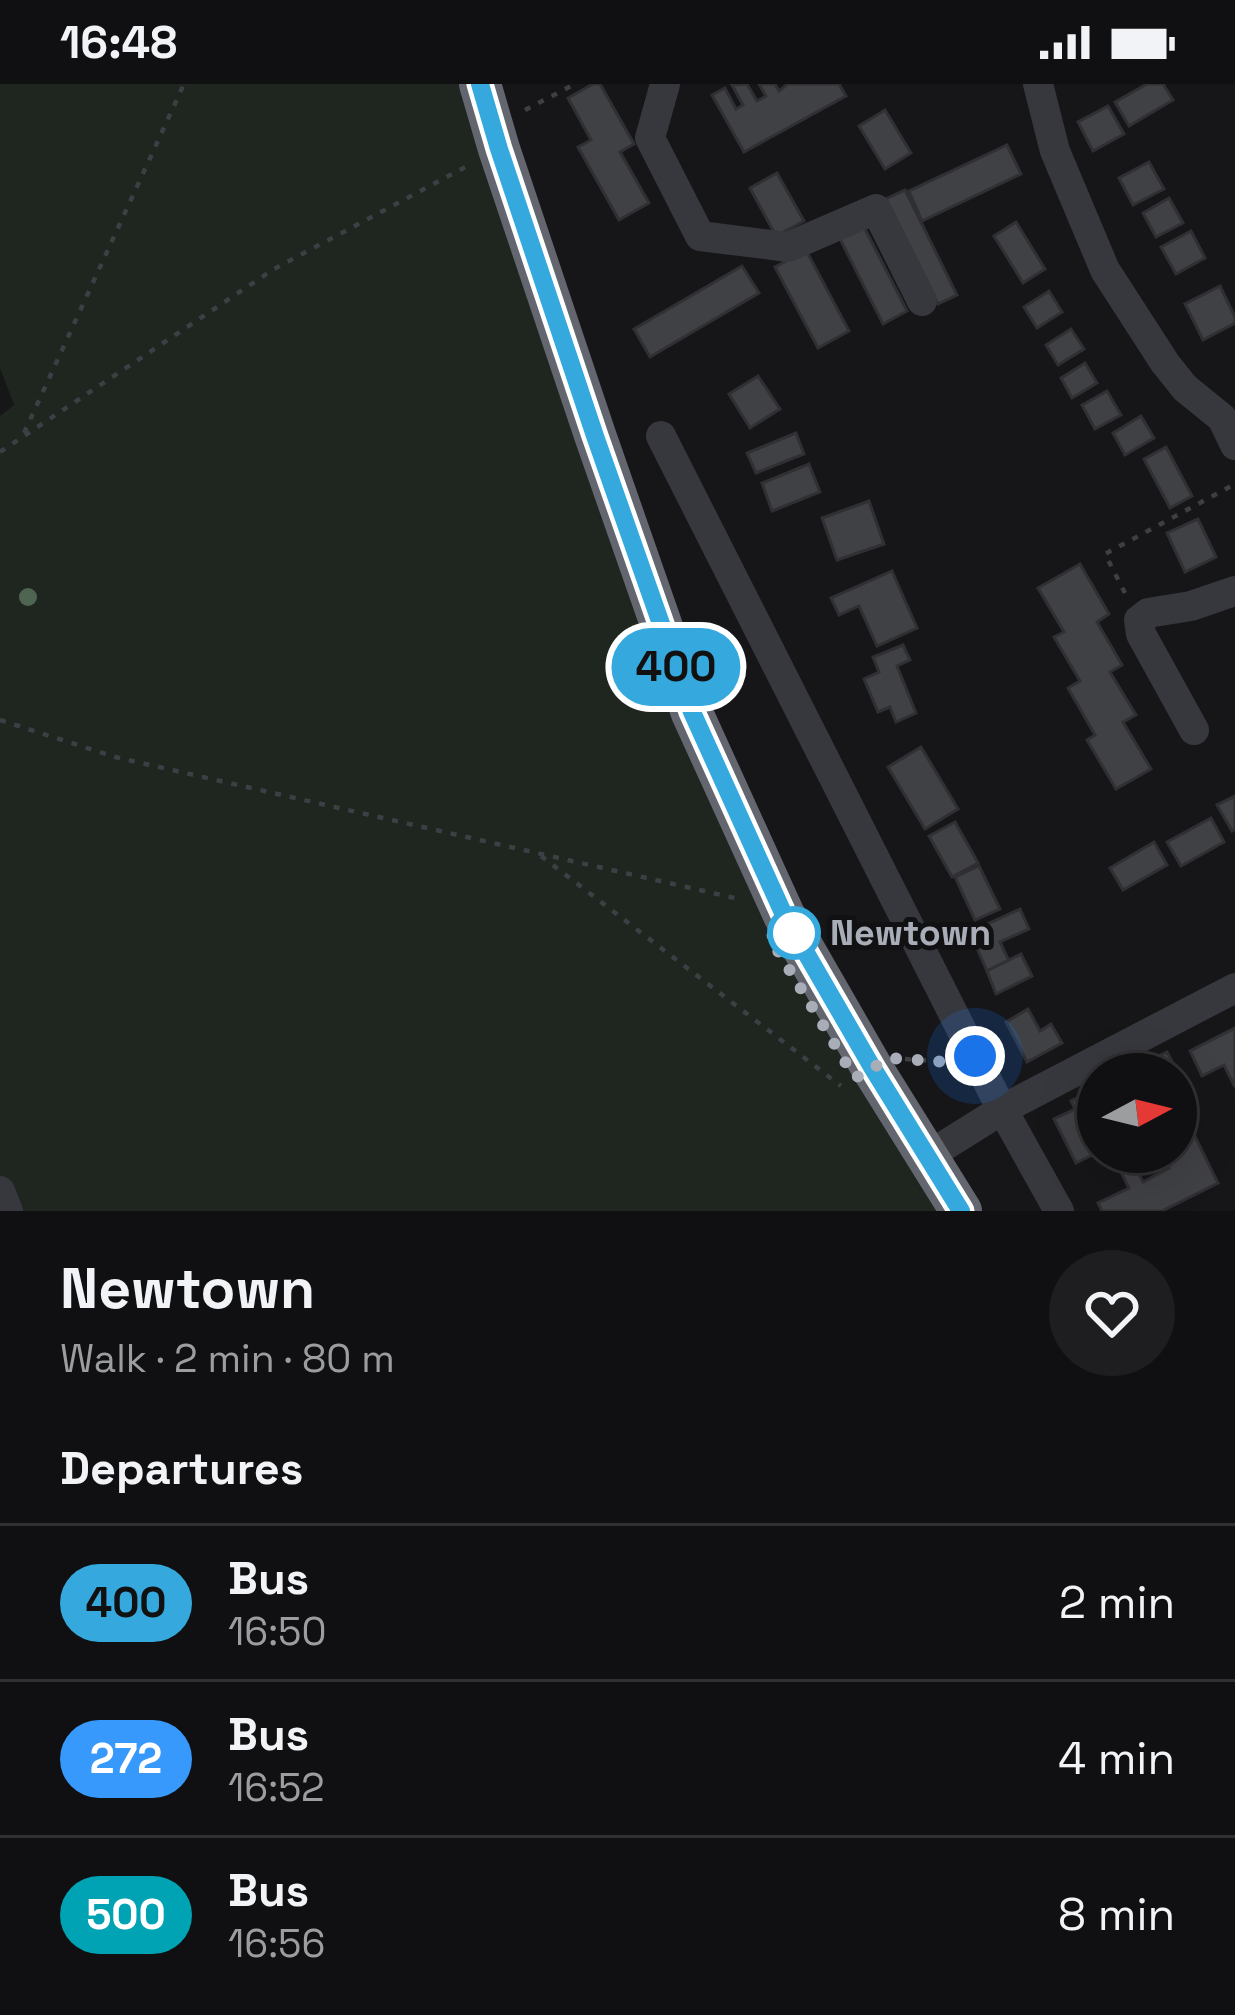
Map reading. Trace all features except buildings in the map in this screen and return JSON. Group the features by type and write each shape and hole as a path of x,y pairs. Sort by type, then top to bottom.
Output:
{"highway":[{"path":"480,84 595,436 692,712 784,915 961,1211"}],"street":[{"path":"665,84 650,138 700,236 788,247 876,209 922,302"},
{"path":"1038,84 1055,151 1106,271 1165,364 1186,388 1231,424"},
{"path":"661,436 975,1056 1059,1211"},
{"path":"1194,730 1141,634 1139,620 1148,613 1191,606 1235,591"},
{"path":"928,1156 1003,1108 1235,988"},
{"path":"0,1191 8,1211"}],"path":[{"path":"22,437 184,84"},
{"path":"0,452 274,268 496,138 575,84"},
{"path":"1139,620 1105,554 1235,484"},
{"path":"0,720 115,758 748,901"},
{"path":"537,853 841,1087 890,1058 962,1063 975,1056"}],"shaded area":[{"path":"0,84 476,84 692,713 961,1211 0,1211 0,416 14,405 0,368"}],"bus line":[{"name":"400","path":"480,84 595,436 692,712 784,915 961,1211"}],"place":[{"name":"Newtown","path":"794,933"}],"route":[{"path":"794,933 769,936 855,1078 890,1058 962,1063 975,1056"}]}
